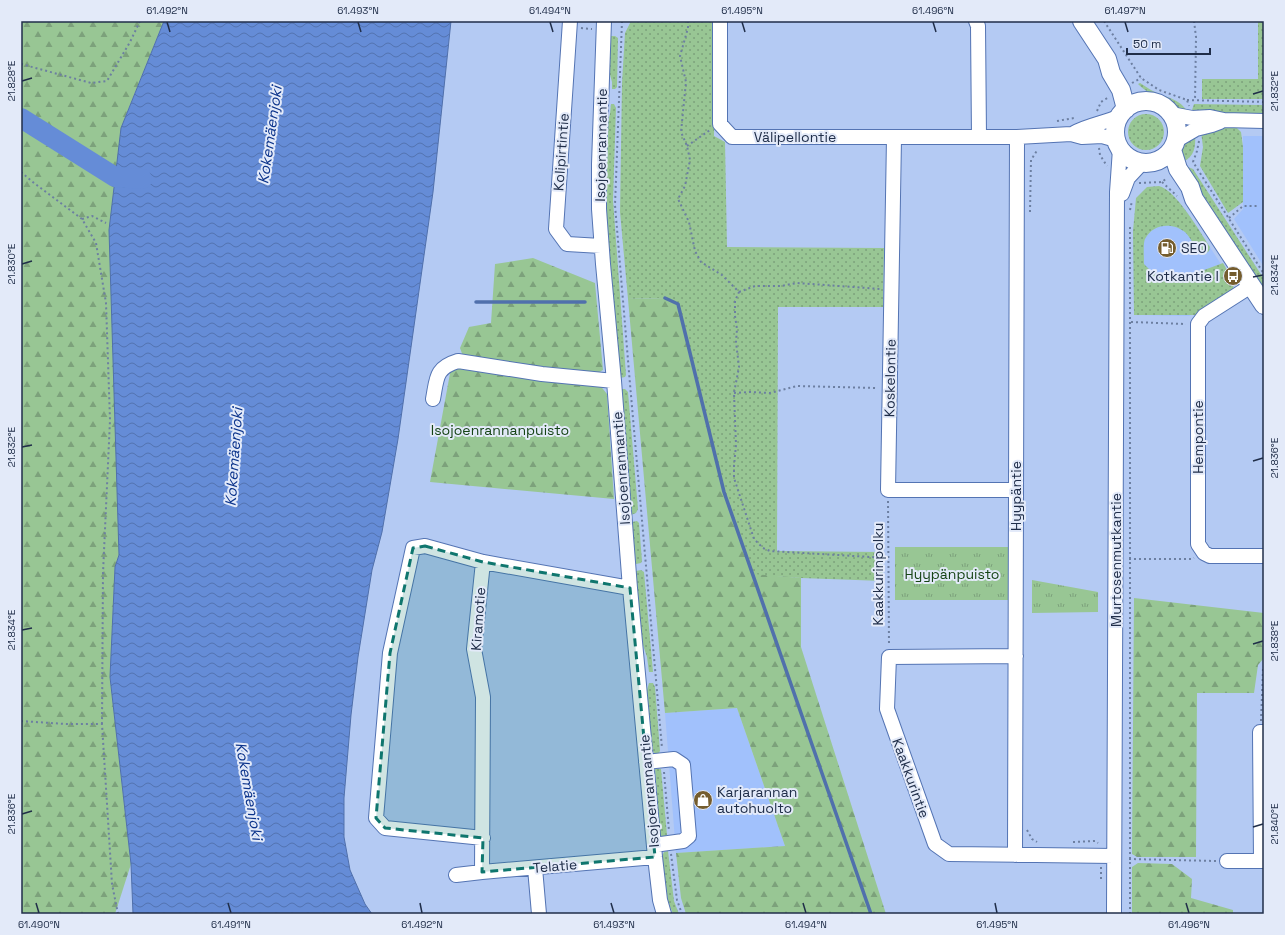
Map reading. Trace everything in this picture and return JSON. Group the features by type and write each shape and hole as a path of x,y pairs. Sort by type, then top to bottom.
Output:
{"main road":[{"path":"1082,21 1107,59 1111,73 1123,94 1123,112 1116,126 1118,144 1128,158 1147,163 1166,172 1185,192 1194,199"},
{"path":"1107,59 1119,68 1135,89 1151,101 1162,105 1172,114 1177,125 1174,145 1178,169 1190,187 1194,199 1264,305"},
{"path":"1123,112 1135,103 1151,101"},
{"path":"1147,163 1161,160 1167,156 1174,145"}],"street":[{"name":"Kolipirtintie","path":"570,21 556,230 568,244 602,246"},
{"name":"Isojoenrannantie","path":"604,21 599,209 630,588 646,762 660,900 664,914"},
{"path":"720,21 720,124"},
{"path":"976,21 978,26 979,137"},
{"name":"Välipellontie","path":"1072,134 1081,129 1108,122 1123,112"},
{"path":"1172,114 1187,118 1210,117 1224,120 1264,121"},
{"path":"1174,145 1196,129 1224,120"},
{"name":"Välipellontie","path":"720,124 732,137 1017,137 1072,134 1082,137 1102,136 1118,144"},
{"name":"Hyypäntie","path":"1015,855 1017,137"},
{"name":"Koskelontie","path":"888,490 894,138"},
{"name":"Murtosenmutkantie","path":"1118,144 1117,192 1124,208"},
{"name":"Murtosenmutkantie","path":"1114,914 1107,856 1124,208 1128,178 1147,163"},
{"path":"1198,324 1204,316 1251,286"},
{"name":"Hempontie","path":"1198,324 1198,544 1204,553"},
{"path":"434,399 436,379 439,372 448,364 458,361 542,374 614,381"},
{"path":"888,490 1016,490"},
{"path":"483,838 385,828 376,818 390,653 413,548 425,546 483,562 630,588"},
{"path":"1204,553 1210,556 1264,556"},
{"name":"Kiramotie","path":"482,872 482,697 474,649 483,562"},
{"path":"889,657 1016,656"},
{"name":"Kaakkurintie","path":"889,657 887,709 935,844 949,854 1107,856"},
{"path":"1228,861 1262,861 1262,732"},
{"name":"Telatie","path":"456,875 535,868 655,851 670,843 683,841 689,836 683,765 674,759 663,760"},
{"path":"646,762 663,760"},
{"path":"535,868 539,914"}],"path":[{"path":"21,64 91,83 107,81 130,42 140,21"},
{"path":"622,21 615,205 670,843 677,900 682,914"},
{"path":"688,21 688,28 680,56 686,82 681,132 687,146 690,160 685,186 678,199 689,222 695,251 701,262 722,275 739,292"},
{"path":"1194,21 1196,38 1195,100"},
{"path":"1187,100 1264,102"},
{"path":"687,146 720,124"},
{"path":"1030,214 1031,160 1040,146 1040,136"},
{"path":"21,172 82,219 96,243 106,303 110,420 103,574 102,724 112,884 118,914"},
{"path":"1124,208 1133,196"},
{"path":"1229,218 1243,206 1259,206"},
{"path":"82,219 92,216 106,223"},
{"path":"1130,227 1130,914"},
{"path":"888,558 770,551 754,539 734,478 736,445 734,393 739,367 736,342 737,329 735,301 739,292 755,286 781,286 797,283 892,291"},
{"path":"1131,322 1198,324"},
{"path":"734,393 770,393 797,386 890,388"},
{"name":"Kaakkurinpolku","path":"888,490 889,657"},
{"path":"1129,559 1192,559 1204,553"},
{"path":"1262,732 1264,666"},
{"path":"21,721 66,724 102,724"},
{"path":"1027,830 1032,839 1039,843"},
{"path":"1071,842 1095,842 1099,844 1107,856 1100,883"},
{"path":"1129,859 1228,861"}],"highlighted area":[{"path":"425,546 483,562 630,588 655,857 482,872 483,838 385,828 376,818 390,653 413,548"}],"shaded area":[{"path":"1243,136 1264,136 1264,267 1234,219 1243,209"},
{"path":"1185,209 1232,281 1230,290 1189,316 1134,315 1133,231"},
{"path":"737,708 785,846 676,853 665,713"}],"green space":[{"path":"21,21 164,21 124,120 119,555 115,567 110,677 131,864 115,914 21,914"},
{"path":"631,21 715,21 714,136 725,142 727,247 884,248 883,307 778,307 777,551 882,552 883,581 753,575 724,492 665,298 628,299 620,212 622,83 625,33"},
{"path":"1258,21 1264,21 1264,99 1202,99 1202,79 1258,79"},
{"path":"610,36 615,36 618,38 617,87 615,89 612,89 609,71"},
{"path":"1140,83 1181,104 1188,113 1179,110 1168,102 1145,90 1138,84"},
{"path":"611,104 614,104 616,108 613,200 626,375 625,377 620,378 605,197 606,128"},
{"path":"1194,104 1262,105 1264,113 1193,113 1192,110"},
{"path":"1150,114 1159,119 1163,125 1163,139 1159,145 1150,150 1142,150 1133,145 1129,139 1128,128 1133,119 1139,115"},
{"path":"1236,127 1241,132 1243,147 1243,202 1228,213 1200,166 1203,147 1201,132 1212,129"},
{"path":"1195,135 1193,152 1185,161 1180,163 1180,149"},
{"path":"1188,167 1193,169 1264,279 1264,290 1207,201 1183,169"},
{"path":"1159,186 1166,189 1180,203 1210,247 1209,251 1204,255 1181,229 1170,226 1158,227 1149,234 1144,241 1144,264 1153,273 1170,275 1196,273 1223,263 1234,282 1233,290 1197,315 1134,315 1133,231 1136,198 1147,187"},
{"path":"533,258 595,283 603,370 594,375 464,359 460,348 469,327 491,323 495,264"},
{"path":"665,298 678,304 724,492 753,574 801,578 801,647 886,914 686,914 681,898 676,853 785,846 737,708 665,713 628,299"},
{"name":"Isojoenrannanpuisto","path":"462,365 599,384 607,394 614,499 430,482 451,368"},
{"path":"622,389 625,389 628,392 638,509 636,513 631,515 620,393"},
{"path":"637,521 639,523 642,561 641,563 636,564 632,522"},
{"name":"Hyypänpuisto","path":"895,547 1010,547 1008,600 895,600"},
{"path":"641,570 644,572 653,672 649,672 647,657 642,642 636,571"},
{"path":"1032,580 1098,592 1098,612 1032,613"},
{"path":"1134,598 1264,613 1264,658 1258,665 1254,693 1197,693 1196,857 1137,857 1132,854"},
{"path":"649,683 653,683 655,687 660,751 658,754 655,754 652,750 646,694"},
{"path":"655,769 661,769 667,835 660,838"},
{"path":"668,851 674,901 679,914 673,914 668,901 662,856 664,852"},
{"path":"1138,863 1172,864 1192,879 1191,898 1233,910 1233,914 1132,914 1132,867"}],"water":[{"name":"Kokemäenjoki","path":"164,21 451,21 433,192 398,439 382,532 372,570 358,657 351,715 344,798 344,837 350,870 365,904 372,914 133,914 131,864 110,677 115,567 119,555 109,230 121,128"}],"waterway":[{"path":"21,118 115,177 142,179"},
{"path":"665,298 678,304 724,492 871,914"},
{"path":"476,302 585,302"}],"place":[{"name":"SEO","path":"1167,248"},
{"name":"Kotkantie I","path":"1233,276"},
{"name":"Karjarannan autohuolto","path":"703,800"}]}
